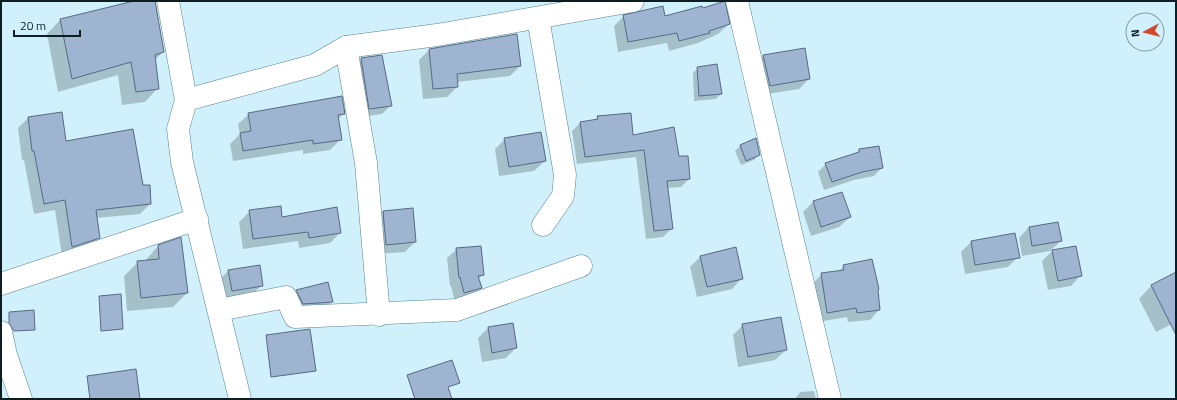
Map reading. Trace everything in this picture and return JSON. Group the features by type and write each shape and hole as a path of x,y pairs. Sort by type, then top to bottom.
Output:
{"street":[{"path":"168,1 186,100 178,129 182,162 240,399"},
{"path":"186,100 315,65 346,48 538,18 633,1"},
{"path":"737,1 830,399"},
{"path":"538,18 565,175 563,196 543,225"},
{"path":"346,48 366,163 379,315"},
{"path":"1,284 197,219"},
{"path":"219,310 286,297 294,317 379,315 457,310 580,266"},
{"path":"1,332 6,355 21,399"}],"building":[{"path":"134,1 155,1 164,52 155,55 159,89 136,92 131,62 72,79 60,19"},
{"path":"725,1 730,24 709,31 710,33 679,41 677,33 628,42 623,15 663,6 665,16 702,6 703,8"},
{"path":"517,34 521,66 457,74 458,87 433,89 429,49"},
{"path":"805,48 810,79 770,86 763,55"},
{"path":"382,55 392,106 369,109 361,58"},
{"path":"717,64 722,94 699,96 697,67"},
{"path":"342,96 345,114 338,115 342,140 313,144 313,140 243,151 240,133 251,131 248,113"},
{"path":"62,112 66,141 133,129 143,185 150,185 151,204 96,210 100,238 72,247 65,200 44,204 34,151 32,151 28,117"},
{"path":"631,113 633,135 674,127 679,156 688,156 690,179 667,181 673,229 654,231 644,150 585,157 580,122 598,119 597,116"},
{"path":"541,132 546,161 509,167 504,138"},
{"path":"756,138 760,155 746,161 740,145"},
{"path":"879,146 883,168 862,172 832,182 825,163 859,152 859,149"},
{"path":"842,192 851,217 821,227 813,201"},
{"path":"281,206 282,217 337,207 341,233 309,238 308,232 253,239 249,210"},
{"path":"413,208 416,242 386,245 383,211"},
{"path":"1058,222 1062,241 1032,246 1029,227"},
{"path":"1015,233 1020,258 975,265 971,241"},
{"path":"181,237 188,293 141,298 137,261 159,259 158,245"},
{"path":"481,246 484,275 478,276 482,288 464,293 460,277 459,278 456,248"},
{"path":"1076,246 1082,276 1058,281 1052,250"},
{"path":"736,247 743,279 707,287 700,256"},
{"path":"872,259 879,289 880,310 857,313 856,308 827,313 821,273 844,270 843,265"},
{"path":"260,265 263,286 232,291 228,270"},
{"path":"1176,272 1176,335 1151,285"},
{"path":"328,282 333,302 303,304 296,290"},
{"path":"121,294 123,329 101,331 99,296"},
{"path":"34,310 35,330 14,331 9,323 9,312"},
{"path":"781,317 787,350 748,357 742,324"},
{"path":"513,323 517,348 492,353 488,327"},
{"path":"310,329 316,371 271,377 266,335"},
{"path":"452,360 460,383 448,387 452,399 415,399 407,375"},
{"path":"136,369 140,399 90,399 87,376"}]}
